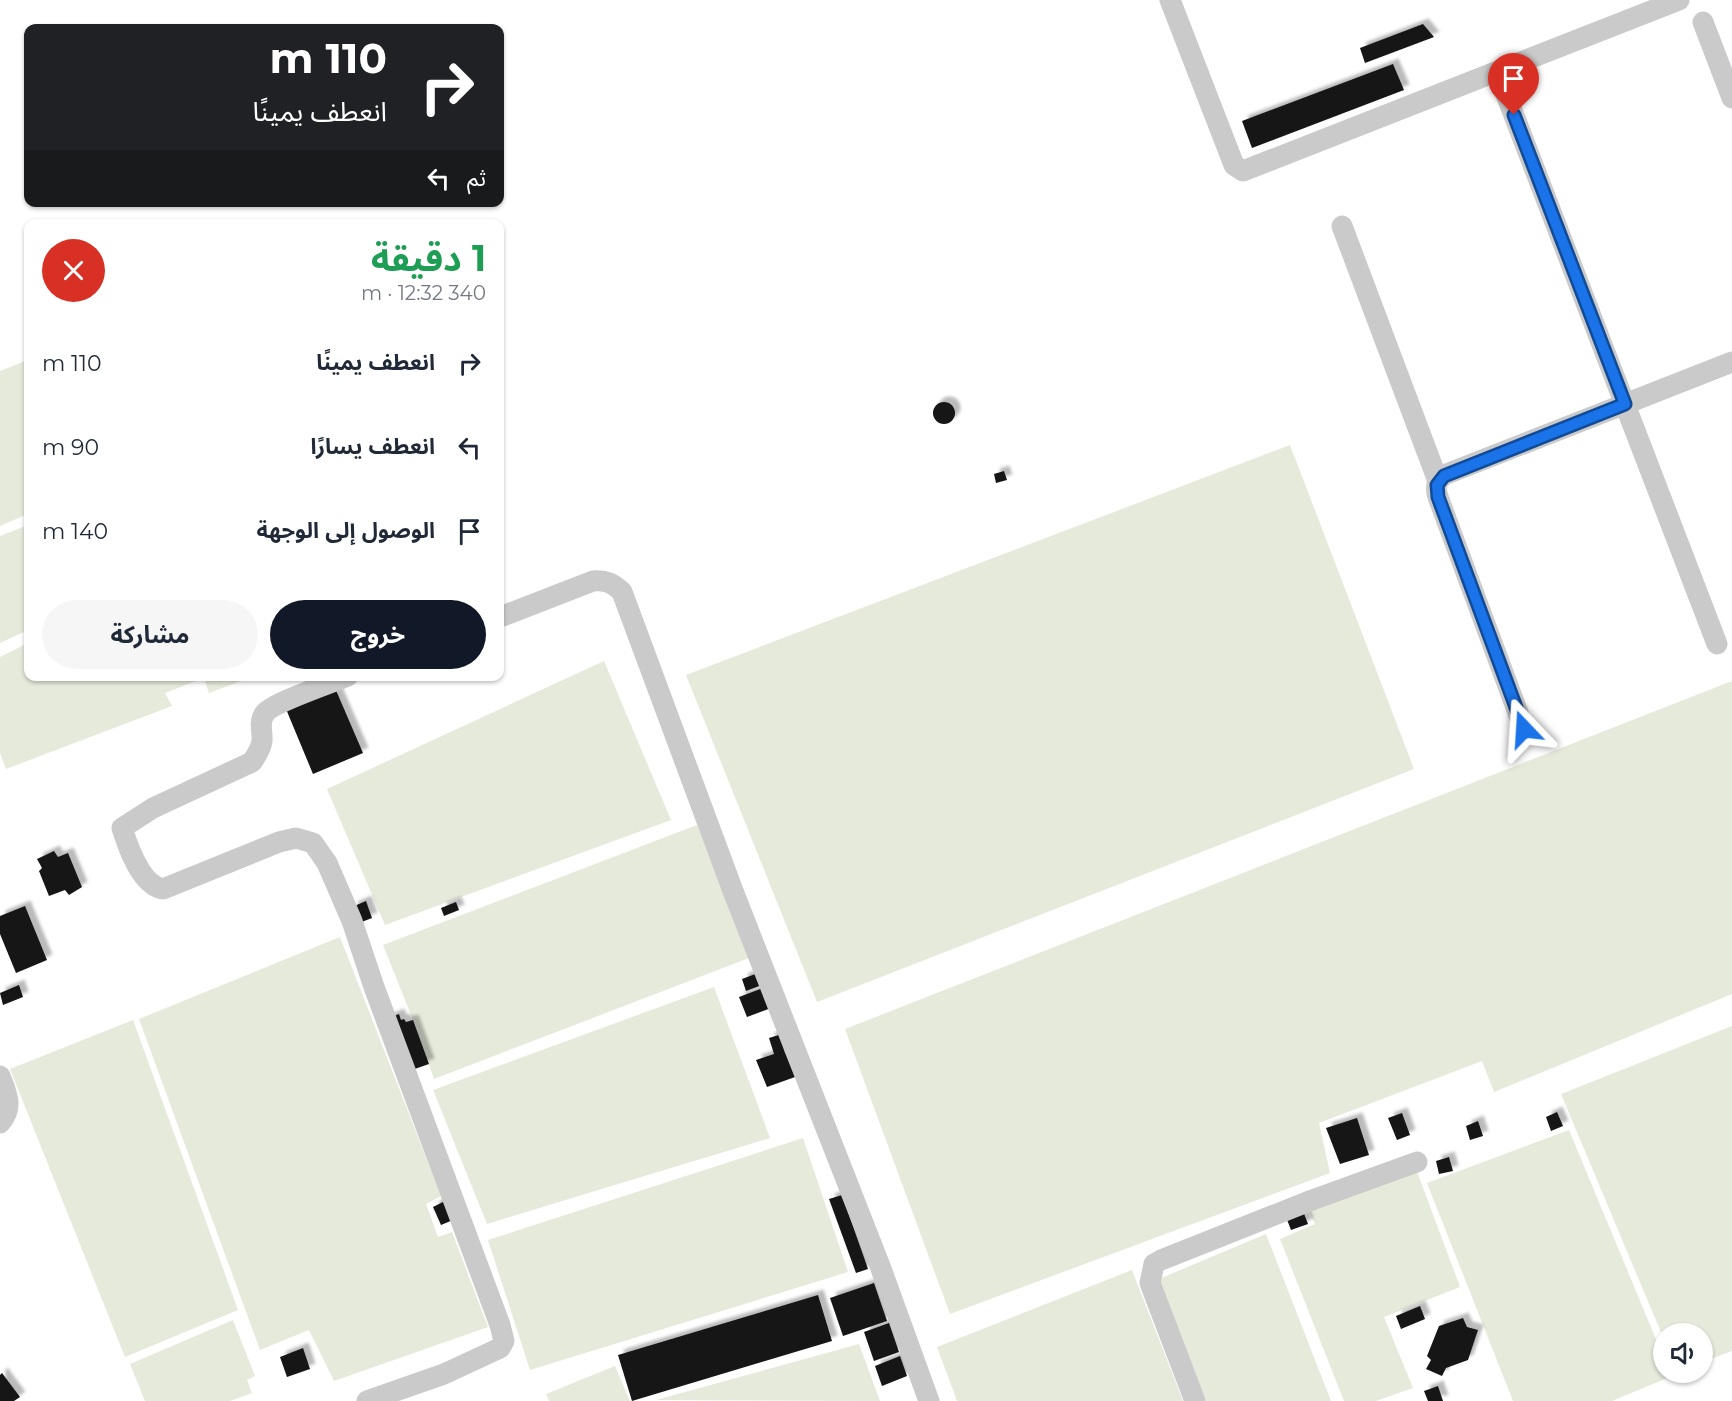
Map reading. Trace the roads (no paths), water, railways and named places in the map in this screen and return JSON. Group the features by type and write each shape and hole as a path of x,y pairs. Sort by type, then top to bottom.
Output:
{"street":[{"path":"1170,0 1234,165 1243,171 1679,0"},
{"path":"1703,22 1732,98"},
{"path":"1505,92 1718,645"},
{"path":"1342,226 1438,481 1436,489 1438,497 1524,729"},
{"path":"1438,481 1444,476 1732,362"},
{"path":"504,615 594,581 604,580 614,584 622,592 733,891 880,1266 929,1401"},
{"path":"336,681 278,705 265,713 261,724 262,742 252,762 153,808 122,828 140,872 155,888 163,889 279,842 296,838 313,843 327,863 352,921 374,987 500,1324 504,1341 500,1348 444,1374 367,1401"},
{"path":"0,1076 9,1100 7,1115 0,1123"},
{"path":"1195,1401 1150,1284 1154,1264 1312,1200 1417,1162"}]}
